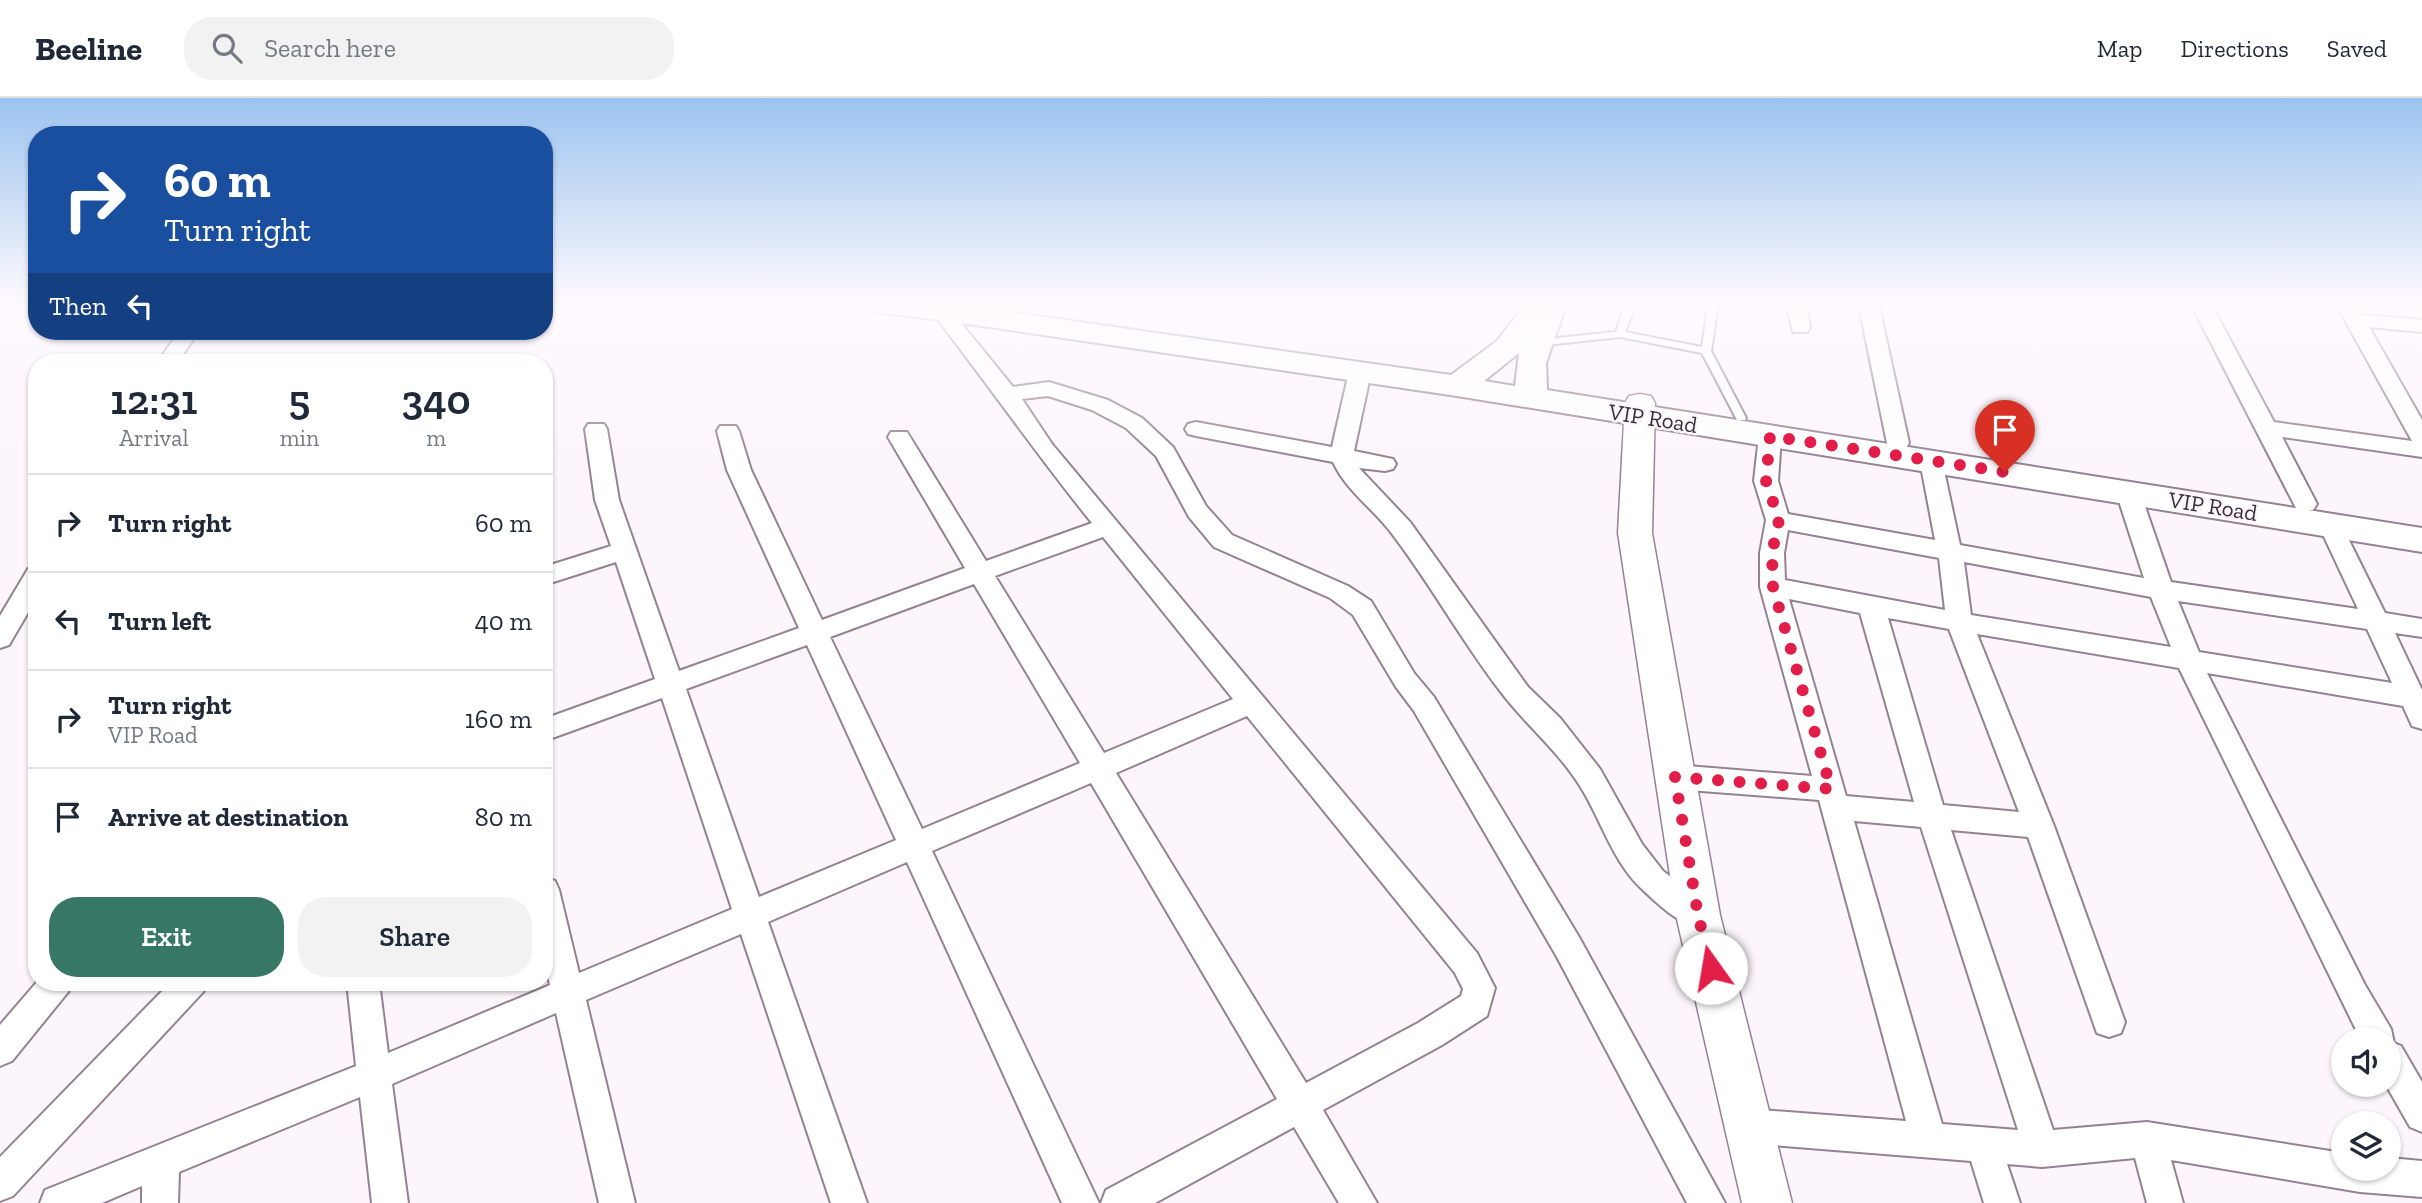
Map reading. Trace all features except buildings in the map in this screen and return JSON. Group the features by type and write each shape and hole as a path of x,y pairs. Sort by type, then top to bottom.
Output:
{"main road":[{"name":"VIP Road","path":"1277,358 1360,372 1462,382"},
{"name":"VIP Road","path":"1306,358 1639,409 1770,436 2129,492 2422,523"},
{"path":"1462,382 1494,358"},
{"path":"1531,392 1532,358"},
{"path":"1639,409 1635,533 1698,915 1768,1203"},
{"name":"VIP Road","path":"1639,409 1741,418 1898,443 2317,514 2422,540"}],"street":[{"path":"978,358 1007,394 1044,449 1466,963 1479,988 1475,1005 1430,1034 1119,1203"},
{"path":"1880,358 1898,443"},
{"path":"2229,358 2265,428 2317,514 2417,708"},
{"path":"2376,358 2422,440"},
{"path":"1360,372 1346,427 1342,456 1349,471 1401,528 1518,694 1550,726 1590,777 1631,853 1652,880 1698,915"},
{"path":"1007,394 1049,389 1100,405 1134,423 1165,452 1197,511 1223,541 1339,592 1362,608 1405,680 1424,704 1568,947 1707,1203"},
{"path":"2265,428 2422,450"},
{"path":"596,429 607,500 849,1203"},
{"path":"1196,429 1385,464"},
{"path":"728,431 739,470 1081,1203"},
{"path":"1770,436 1766,481 1779,520 1772,553 1773,587 1929,1140"},
{"path":"899,437 1302,1104 1359,1203"},
{"path":"1931,461 1950,552 1959,622 2039,827 2109,1022"},
{"path":"2129,492 2189,659 2347,984 2372,1027"},
{"path":"1779,520 2162,590 2422,628"},
{"path":"553,727 1108,526"},
{"path":"553,573 624,551"},
{"path":"1773,587 1959,622 2189,659 2417,708"},
{"path":"0,638 20,598"},
{"path":"1871,605 1932,816 2042,1149"},
{"path":"58,1203 568,993 1253,702"},
{"path":"1675,777 1833,798 1932,816 2039,827"},
{"path":"553,929 617,1203"},
{"path":"0,1050 49,991"},
{"path":"0,1183 183,991"},
{"path":"364,991 390,1203"},
{"path":"2401,1078 2422,1115"},
{"path":"1748,1126 2042,1149 2147,1139 2360,1174 2422,1180"},
{"path":"2147,1139 2165,1203"},
{"path":"1983,1144 2002,1203"},
{"path":"160,1203 161,1159"}],"lane":[{"path":"1709,358 1741,418"}],"route":[{"path":"1711,968 1698,915 1675,777 1831,789 1773,587 1772,553 1779,520 1766,481 1770,436 2005,472"}]}
